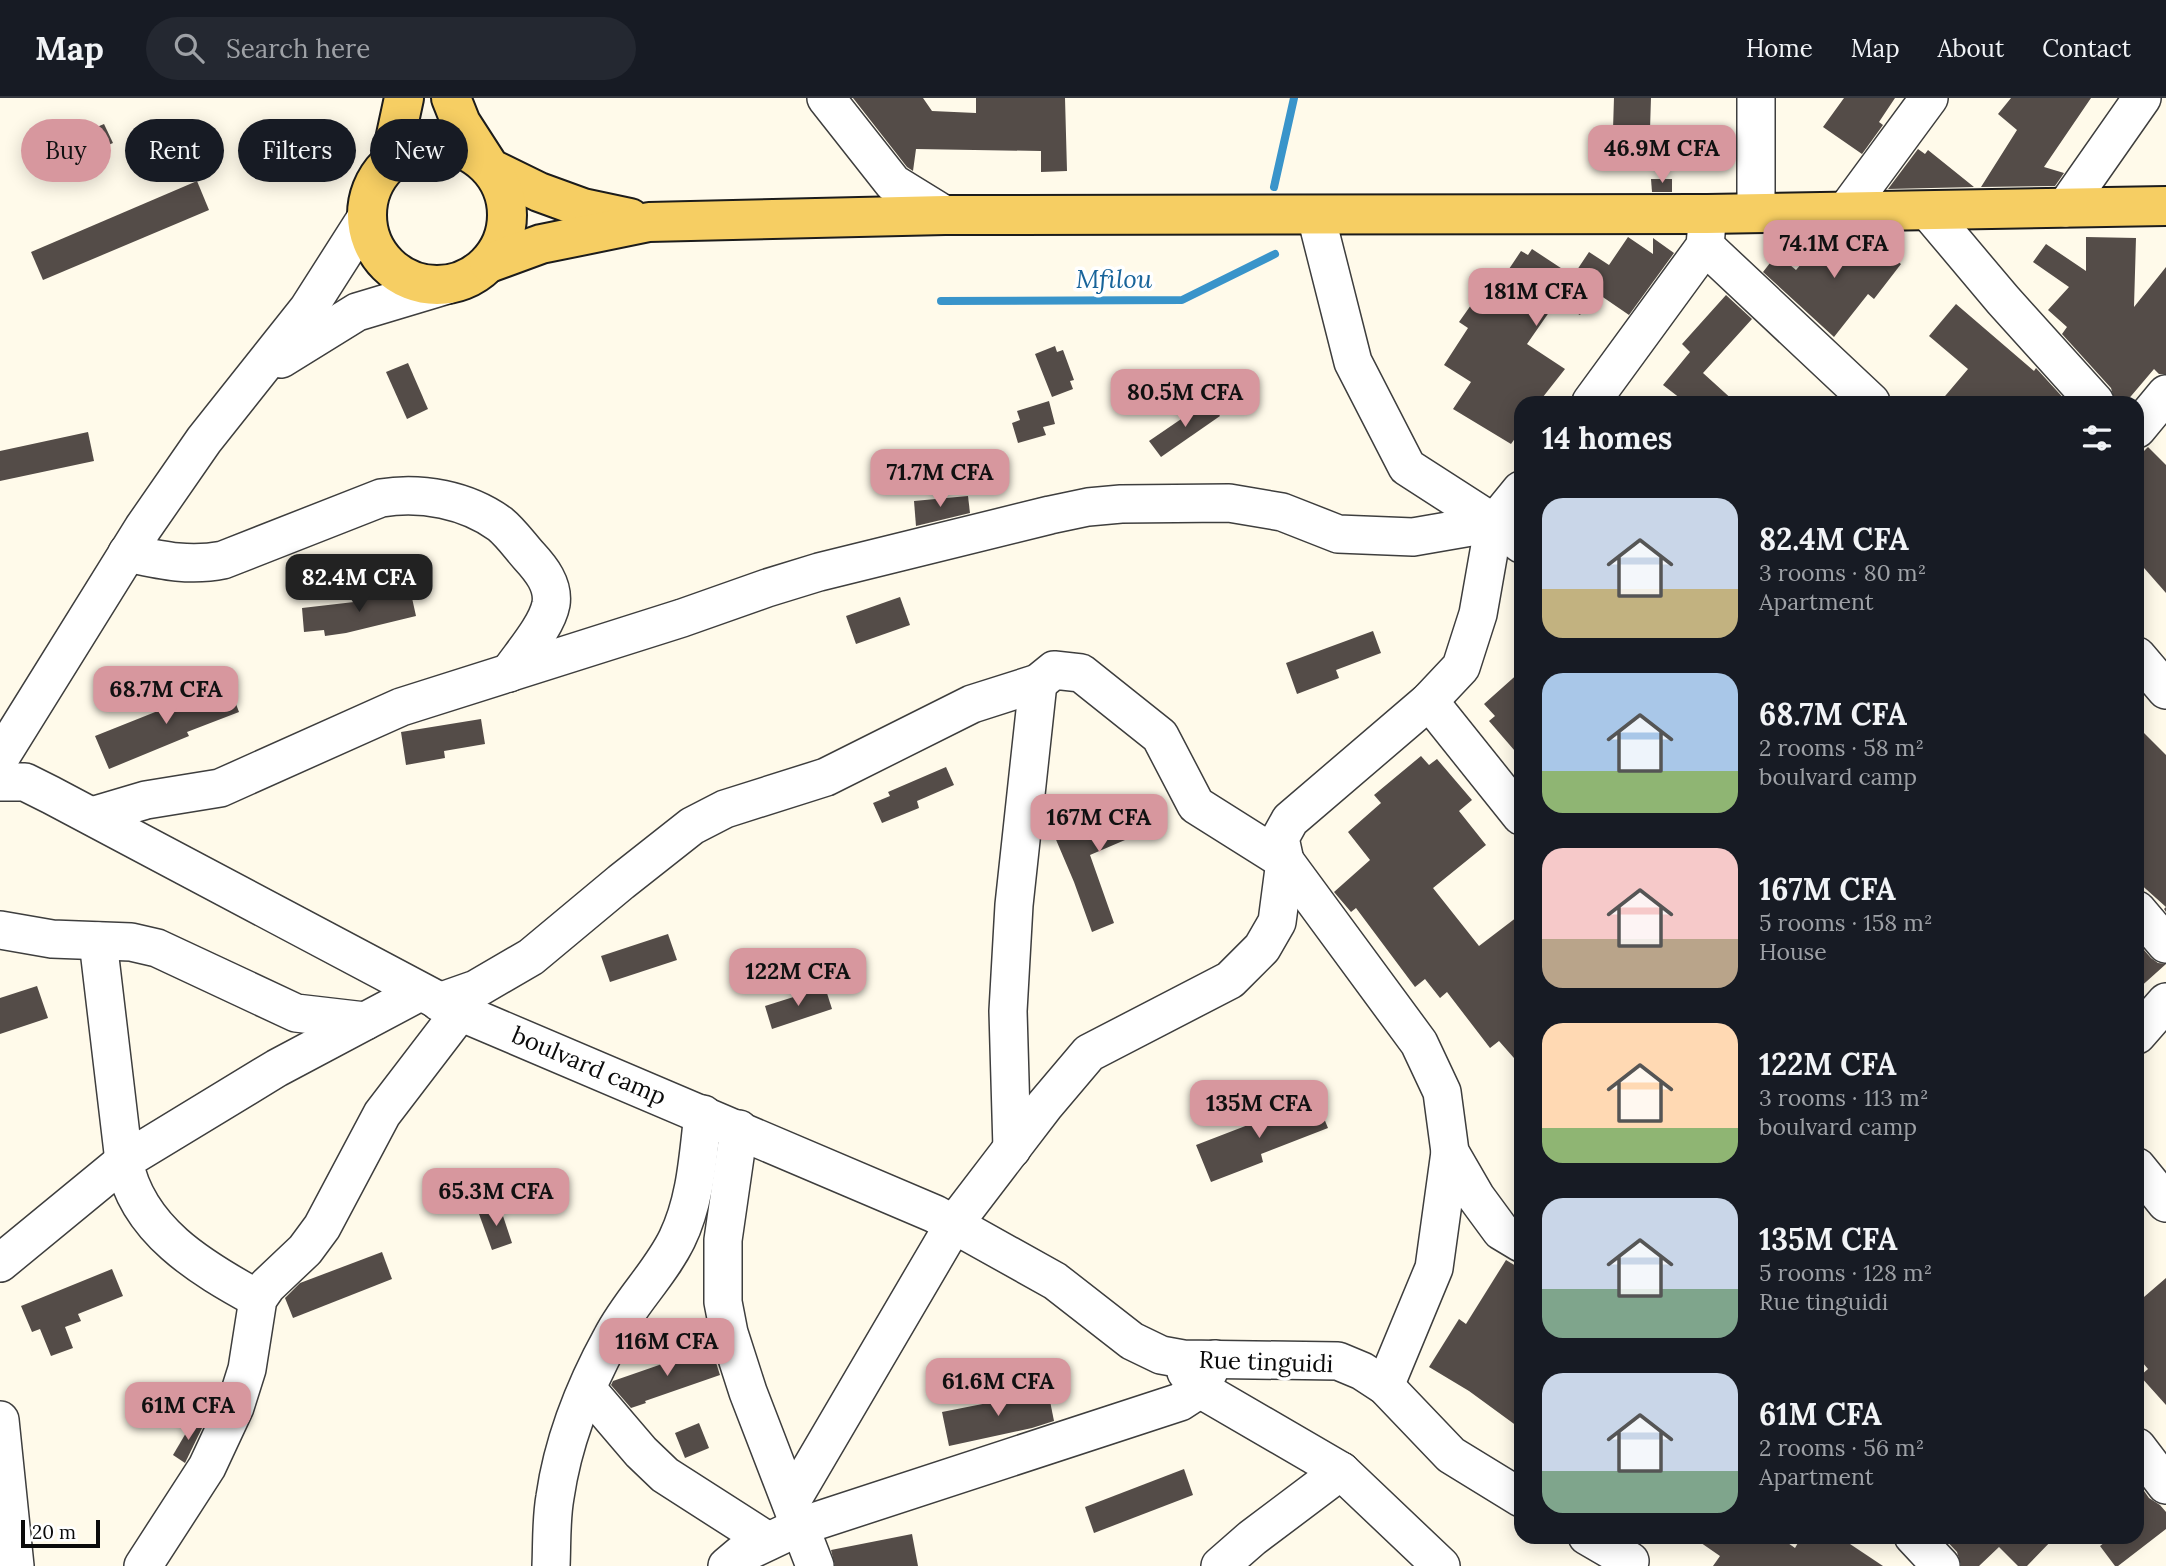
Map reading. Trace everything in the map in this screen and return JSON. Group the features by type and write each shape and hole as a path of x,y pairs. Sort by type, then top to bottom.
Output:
{"main road":[{"path":"399,119 404,98"},
{"path":"375,182 368,197 366,218 371,241 383,261 401,276 423,285 446,285 470,278 489,263 501,245 507,226 507,205 501,185 461,123 451,98"},
{"path":"468,152 490,168 539,192 583,208 649,222"},
{"path":"489,263 541,244 649,222 945,215 1316,216 1706,230 1756,213 2166,206"}],"street":[{"path":"825,98 893,183 945,215"},
{"path":"1756,98 1756,213"},
{"path":"1845,212 1929,98"},
{"path":"2065,208 2142,98"},
{"path":"1927,211 2090,396"},
{"path":"1316,216 1353,362 1407,467 1507,534"},
{"path":"0,758 127,553 204,440 309,309 366,218"},
{"path":"1605,396 1706,230 1865,396"},
{"path":"254,377 326,329 356,313 446,285"},
{"path":"127,553 182,564 204,564 223,560 381,498 396,496 447,499 476,510 502,526 542,570 549,586 552,601 547,617 509,673"},
{"path":"93,816 146,800 220,788 401,707 682,618 766,588 818,572 1088,507 1229,503 1282,512 1338,534 1413,537 1507,534"},
{"path":"727,1566 740,1555 768,1541 796,1514 954,1224 1045,1105 1089,1053 1230,980 1262,948 1277,922 1285,861 1280,838 1290,820 1429,701 1461,667 1514,512"},
{"path":"2144,664 2166,690"},
{"path":"0,1263 124,1161 277,1068 365,1021 440,1002 476,989 531,957 621,881 692,827 725,809 826,777 972,704 1038,683 1054,670 1081,673 1160,736 1196,806 1285,861 1419,1043 1442,1093 1450,1152 1434,1268 1385,1386"},
{"path":"1012,1149 1008,1011 1014,905 1038,683"},
{"path":"1429,701 1514,807"},
{"name":"boulvard camp","path":"0,782 25,782 440,1002 865,1182 954,1224 1055,1281 1132,1341 1175,1357"},
{"path":"2144,918 2166,944"},
{"path":"0,930 52,939 131,942 157,948 296,1013 365,1021"},
{"path":"98,941 124,1161 132,1192 143,1210 181,1252 214,1275 258,1299"},
{"path":"143,1566 207,1467 235,1407 247,1368 258,1299 267,1286 305,1250 322,1227 440,1002"},
{"path":"2144,1027 2166,1002"},
{"path":"551,1566 554,1499 564,1453 587,1390 613,1335 677,1239 690,1203 703,1114"},
{"path":"739,1129 723,1240 723,1302 729,1333 744,1380 815,1566"},
{"path":"1450,1152 1476,1197 1501,1231 1514,1239"},
{"path":"2144,1176 2166,1203"},
{"name":"Rue tinguidi","path":"1175,1357 1207,1374 1338,1361 1362,1371 1385,1386 1451,1455 1514,1494"},
{"path":"796,1514 1180,1402 1207,1374 1340,1471 1441,1566"},
{"path":"587,1390 641,1452 665,1475 768,1541"},
{"path":"0,1420 15,1566"},
{"path":"2144,1456 2166,1485"},
{"path":"1220,1566 1340,1471"},
{"path":"1607,1544 1634,1555"},
{"path":"1920,1544 1941,1566"}],"building":[{"path":"853,98 923,98 932,111 976,113 976,98 1065,98 1067,171 1041,172 1041,151 916,149 913,171"},
{"path":"1614,98 1651,98 1649,161 1612,160"},
{"path":"1844,98 1895,98 1879,122 1883,125 1862,154 1823,127"},
{"path":"2011,98 2091,98 2044,167 2064,173 2055,186 1981,187 2017,130 1998,114"},
{"path":"1918,149 1925,154 1928,150 1974,187 1888,189"},
{"path":"1651,179 1672,179 1672,192 1652,192"},
{"path":"195,182 197,182 209,210 43,280 31,252"},
{"path":"1825,236 1851,257 1866,237 1901,264 1874,299 1868,294 1834,337 1763,272 1777,254 1796,270"},
{"path":"1628,237 1653,254 1653,238 1674,253 1629,315 1594,291 1580,315 1559,303 1552,308 1527,344 1565,369 1544,396 1514,396 1514,440 1511,444 1453,409 1471,382 1444,365 1468,328 1459,322 1488,281 1497,287 1521,251 1528,255 1532,249 1573,276 1589,252 1609,265"},
{"path":"2086,237 2136,238 2134,307 2166,267 2166,374 2159,374 2154,369 2131,396 2113,396 2111,388 2062,334 2067,327 2048,310 2069,287 2033,262 2046,244 2086,271"},
{"path":"1726,295 1752,319 1703,373 1728,396 1677,396 1663,385 1690,352 1682,344"},
{"path":"1956,304 2034,371 2036,368 2062,396 1945,396 1968,369 1929,336"},
{"path":"1055,346 1057,352 1063,350 1074,380 1070,381 1073,389 1052,397 1035,354"},
{"path":"408,363 428,409 407,419 386,372"},
{"path":"1209,400 1220,416 1161,457 1149,441"},
{"path":"1049,401 1055,424 1043,427 1046,435 1018,443 1012,423 1020,420 1017,411"},
{"path":"88,432 94,461 0,481 0,451"},
{"path":"2148,447 2166,465 2166,593 2144,568 2144,451"},
{"path":"968,496 970,513 916,526 914,501"},
{"path":"410,589 416,616 325,636 324,630 304,632 302,608 354,602"},
{"path":"900,597 910,625 856,644 846,616"},
{"path":"1373,631 1381,653 1336,670 1339,678 1297,694 1286,663"},
{"path":"1514,677 1514,750 1489,721 1495,716 1484,704"},
{"path":"228,683 239,712 187,732 189,736 109,769 95,736"},
{"path":"481,719 485,744 444,751 445,758 406,765 401,732"},
{"path":"2144,733 2166,755 2166,907 2144,887"},
{"path":"1421,756 1429,765 1437,759 1472,800 1459,811 1486,845 1433,888 1479,946 1514,919 1514,1058 1499,1041 1490,1048 1447,992 1440,998 1425,979 1415,987 1356,908 1351,912 1334,892 1370,860 1348,832 1381,803 1374,795"},
{"path":"946,767 954,785 917,801 919,808 882,823 873,803 890,796 888,792"},
{"path":"1140,799 1153,828 1090,855 1114,923 1092,932 1054,835"},
{"path":"668,934 677,960 610,982 601,956"},
{"path":"2144,950 2158,963 2166,964 2144,984"},
{"path":"37,986 48,1018 0,1034 0,998"},
{"path":"825,987 832,1009 772,1029 765,1006"},
{"path":"1316,1099 1328,1128 1261,1154 1263,1162 1211,1182 1196,1145"},
{"path":"500,1207 512,1243 492,1250 479,1214"},
{"path":"382,1252 392,1279 293,1318 285,1298 300,1283"},
{"path":"1506,1260 1514,1265 1514,1424 1469,1391 1429,1367 1459,1319 1466,1324"},
{"path":"112,1269 123,1296 78,1314 81,1321 65,1327 73,1348 51,1356 40,1329 32,1332 21,1306"},
{"path":"2166,1278 2166,1405 2144,1380 2144,1372 2148,1369 2144,1364 2144,1297"},
{"path":"711,1347 720,1375 631,1408 611,1385 613,1381"},
{"path":"1048,1391 1054,1421 949,1446 942,1412"},
{"path":"193,1421 203,1426 185,1463 173,1455"},
{"path":"699,1423 709,1448 685,1458 675,1433"},
{"path":"1184,1469 1193,1495 1094,1533 1085,1507"},
{"path":"2144,1491 2166,1512 2166,1529 2118,1566 2115,1566 2100,1546 2144,1544"},
{"path":"912,1534 918,1566 835,1566 831,1550"},
{"path":"1703,1544 1789,1544 1795,1548 1797,1544 1850,1544 1883,1566 1713,1566 1720,1556"},
{"path":"1950,1544 2048,1544 2027,1566 2018,1566 1999,1547 1979,1566 1961,1566 1957,1552"}],"waterway":[{"name":"Mfilou","path":"1274,187 1294,98"},
{"name":"Mfilou","path":"941,301 1182,300 1275,254"}]}
